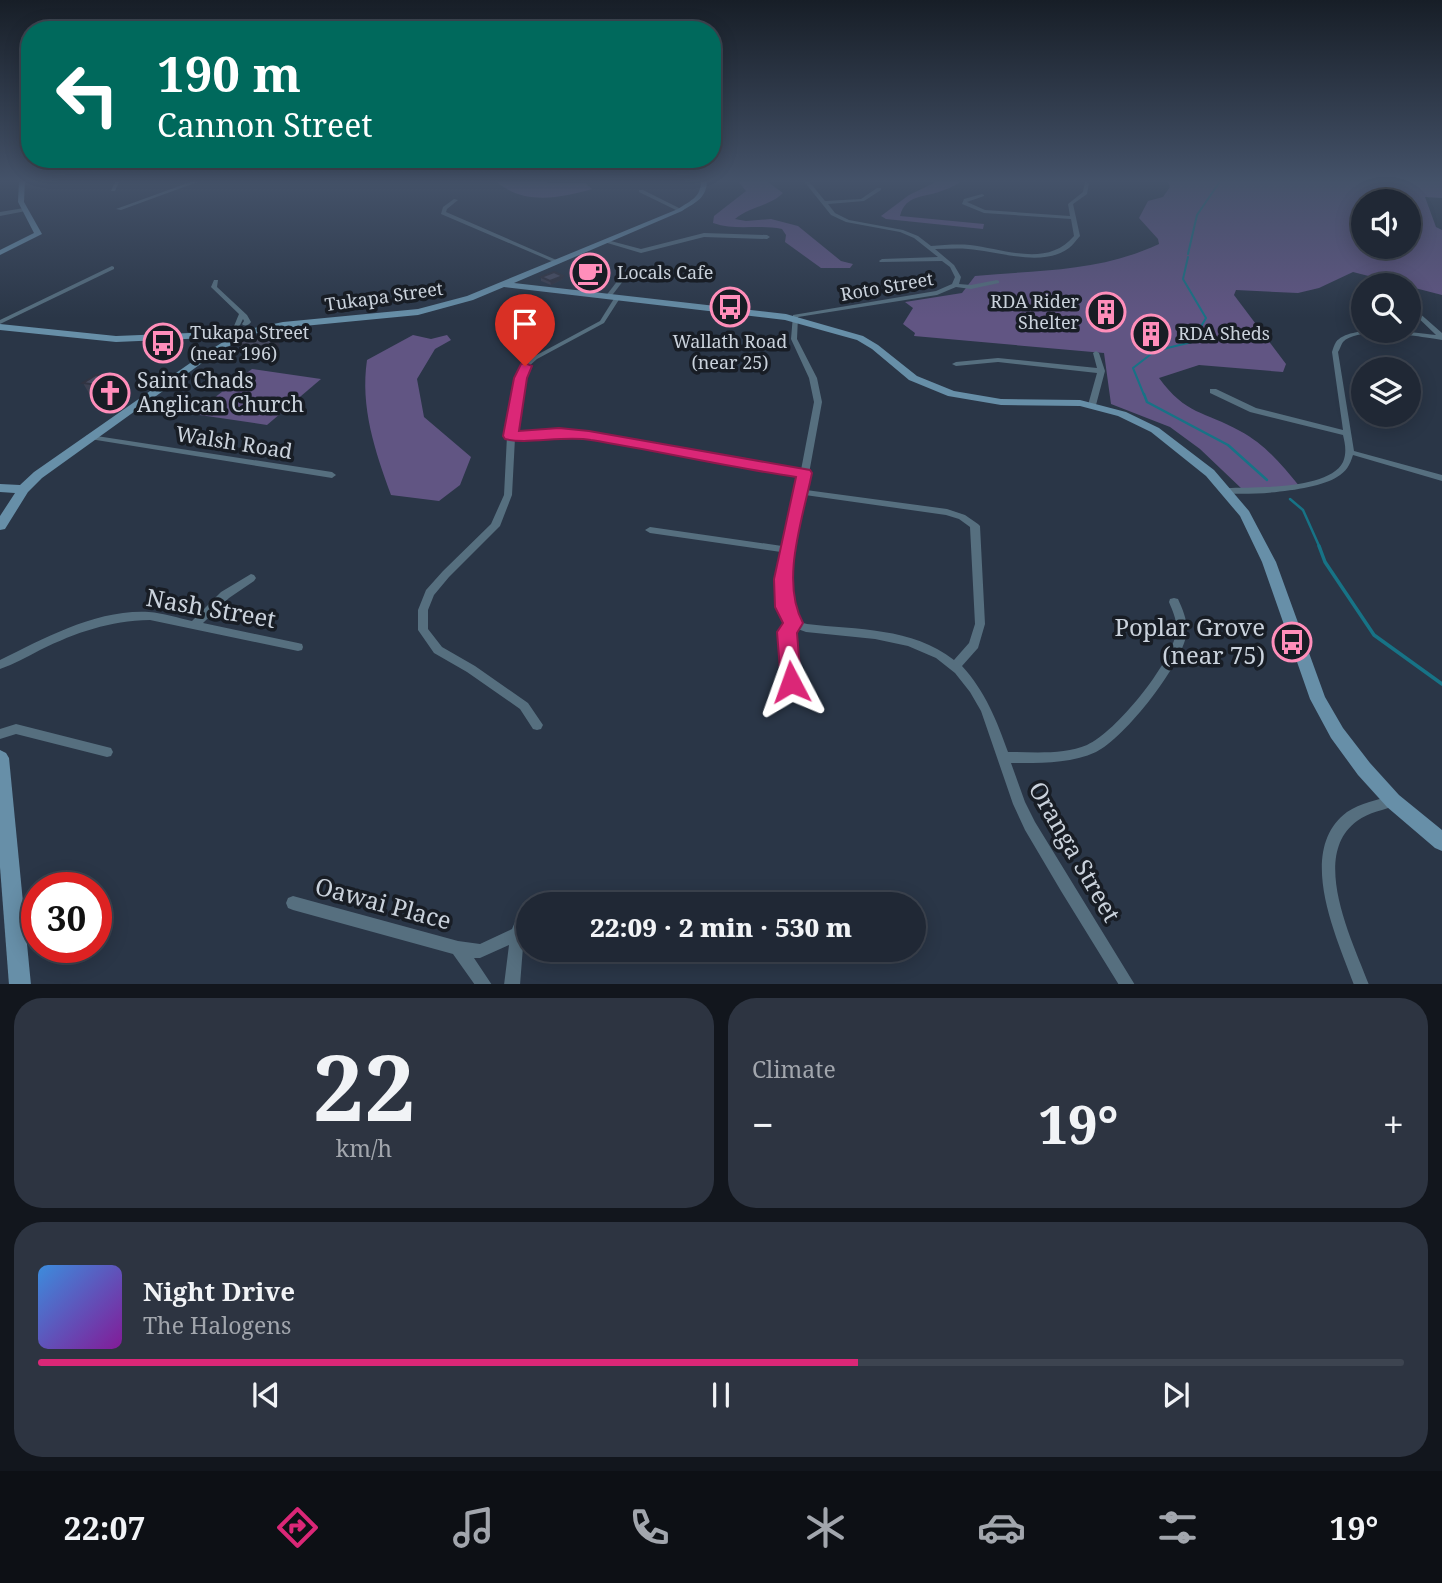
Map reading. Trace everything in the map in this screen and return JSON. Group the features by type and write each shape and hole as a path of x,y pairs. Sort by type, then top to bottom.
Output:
{"street":[{"path":"0,253 38,234 33,226"},
{"path":"473,226 558,262"},
{"name":"Tukapa Street","path":"0,324 116,339 183,336 418,312 455,303 643,226"},
{"name":"Roto Street","path":"795,319 795,316 937,293 955,285 958,273 931,248 916,237 877,226"},
{"path":"931,248 962,247 1024,256 1053,253 1069,247 1076,240 1075,226"},
{"path":"607,242 648,256 658,248 704,234 767,237"},
{"path":"882,261 944,259"},
{"path":"0,324 112,268"},
{"path":"537,725 524,706 471,668 438,650 423,630 423,610 430,593 495,526 509,495 510,436 520,378 525,366 602,322 624,276"},
{"path":"0,526 23,489 44,470 219,348 241,328 242,314 214,287 213,283 216,281"},
{"path":"955,285 971,288 996,282"},
{"path":"504,284 778,315 860,338 875,346 904,373 952,394 988,401 1066,401 1092,405 1132,418 1166,437 1200,464 1227,491 1260,541 1312,685 1326,714 1350,752 1393,801 1442,842"},
{"path":"1421,317 1442,337"},
{"path":"791,682 787,632 793,623 788,617 783,596 787,550 818,402 813,378 794,339 795,319"},
{"path":"1227,491 1311,485 1344,468 1349,461 1350,452 1335,352 1340,341 1354,334 1374,332 1442,337"},
{"path":"1092,405 1101,372 1096,353"},
{"path":"956,363 998,360 1101,372"},
{"path":"1213,391 1253,410 1347,433"},
{"path":"510,436 559,433 589,435 733,463 805,473"},
{"name":"Walsh Road","path":"90,437 332,475"},
{"path":"1350,452 1442,478"},
{"path":"0,488 23,489"},
{"path":"801,492 947,512 975,526 980,624 974,645 955,666"},
{"path":"650,530 787,550"},
{"path":"194,625 225,595 251,578"},
{"path":"1002,758 1075,753 1092,749 1114,735 1178,647 1181,623 1174,602"},
{"name":"Nash Street","path":"0,665 69,631 122,617 150,616 298,647"},
{"name":"Oranga Street","path":"793,623 817,630 892,637 911,642 941,655 955,666 977,691 986,708 1002,758 1030,825 1127,984"},
{"path":"0,734 16,729 107,752"},
{"path":"0,758 4,857 20,984"},
{"path":"1362,984 1328,881 1329,852 1335,836 1349,818 1363,810 1393,801"},
{"name":"Oawai Place","path":"293,903 458,948 484,984"},
{"path":"458,948 480,951 516,935"},
{"path":"512,984 516,944"}],"shaded area":[{"path":"726,226 798,226 841,261 853,264 850,268 821,268 785,242 786,235 782,229"},
{"path":"953,226 984,226 983,229"},
{"path":"1146,226 1351,226 1351,259 1421,259 1421,226 1436,226 1442,230 1442,295 1421,290 1421,273 1353,272 1319,288 1298,293 1236,290 1234,295 1286,364 1283,372 1199,365 1159,378 1187,406 1240,431 1266,449 1300,487 1242,489 1200,449 1170,427 1111,404 1104,353 914,336 915,333 903,324 913,308 905,302 962,293 975,276 1092,265 1159,244"},
{"path":"413,335 431,339 447,335 451,340 435,349 417,379 424,417 471,457 460,485 439,501 391,495 367,412 367,360"},
{"path":"252,369 321,379 267,425 193,414"}],"building":[{"path":"554,272 563,276 550,281 541,277"},
{"path":"249,336 277,339 266,347 239,344"},
{"path":"96,375 123,379 111,387 83,383"}],"waterway":[{"path":"1188,254 1194,226"},
{"path":"1144,395 1133,368 1155,351 1192,342 1206,318 1183,279 1188,257"},
{"path":"1144,394 1147,402 1228,445 1267,480"},
{"path":"1290,499 1303,510 1320,548"},
{"path":"1319,546 1325,562 1374,635 1442,684"}],"place":[{"name":"Locals Cafe","path":"590,273"},
{"name":"Wallath Road (near 25)","path":"730,307"},
{"name":"RDA Rider Shelter","path":"1106,312"},
{"name":"RDA Sheds","path":"1151,334"},
{"name":"Tukapa Street (near 196)","path":"163,343"},
{"name":"Saint Chads Anglican Church","path":"110,393"},
{"name":"Poplar Grove (near 75)","path":"1292,642"}],"route":[{"path":"525,366 520,378 510,436 559,433 589,435 733,463 805,473 784,563 784,607 793,623 787,632 791,682"}]}
